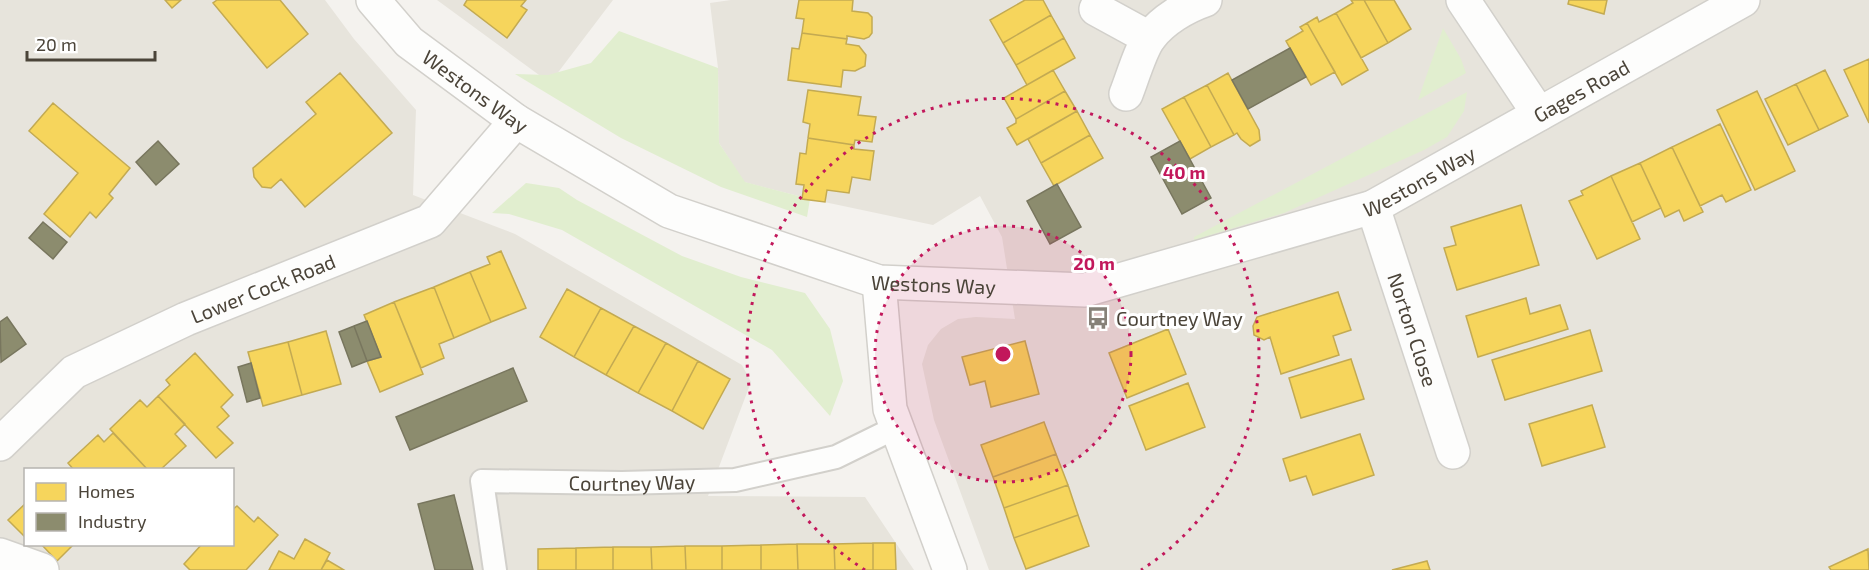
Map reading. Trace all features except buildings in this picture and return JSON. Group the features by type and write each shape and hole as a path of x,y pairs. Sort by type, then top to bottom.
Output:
{"street":[{"name":"Westons Way","path":"373,0 409,42 516,121 669,211 879,282 1086,290 1372,207 1539,114"},
{"path":"1125,94 1149,38 1168,20 1205,0"},
{"name":"Gages Road","path":"1463,0 1539,114 1743,0"},
{"path":"1096,9 1149,38"},
{"name":"Lower Cock Road","path":"0,444 74,372 186,319 430,221 516,121"},
{"name":"Norton Close","path":"1372,207 1453,452"},
{"path":"879,282 890,409 950,570"},
{"path":"0,555 42,570"}],"lane":[{"name":"Courtney Way","path":"495,570 482,481 622,483 735,480 836,458 897,428"}],"shaded area":[{"path":"0,0 325,0 354,39 416,110 413,195 515,234 742,365 751,382 708,496 865,497 914,570 0,570"},
{"path":"437,0 613,0 550,83"},
{"path":"731,0 1869,0 1869,570 989,570 934,420 922,364 928,345 941,329 958,319 976,317 1015,319 1002,237 980,196 933,225 810,199 744,182 719,143 718,68 710,3"}],"green space":[{"path":"1443,28 1461,59 1466,73 1418,100"},
{"path":"619,31 718,68 719,143 745,182 810,199 807,217 721,187 621,138 515,74 548,75 591,63"},
{"path":"1467,92 1464,111 1447,137 1424,150 1284,213 1194,240 1194,237"},
{"path":"526,183 559,188 682,256 741,277 805,293 830,329 843,381 830,416 772,350 562,230 509,214 492,213"}],"place":[{"name":"Courtney Way","path":"1098,318"}]}
